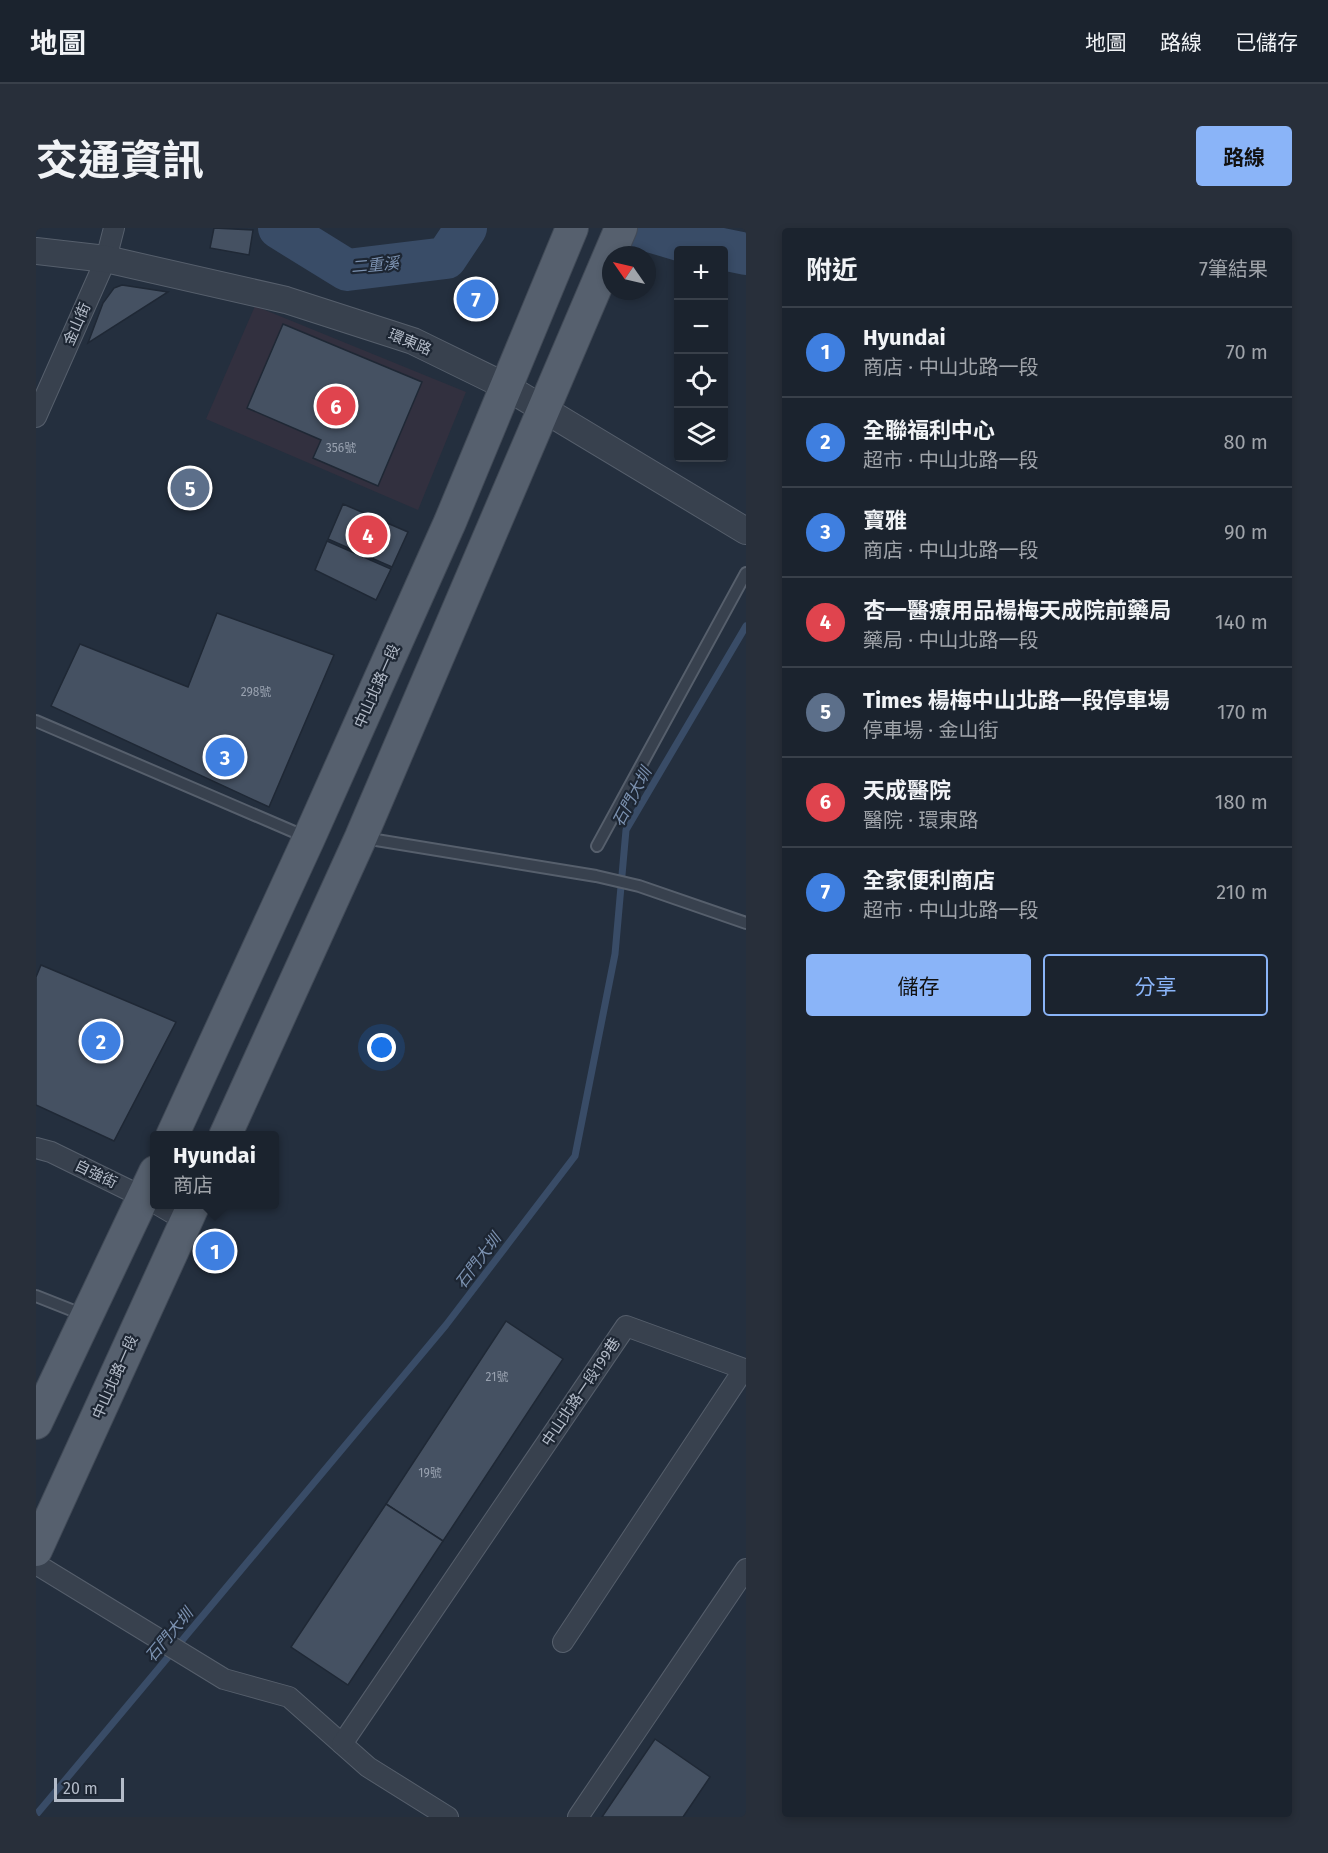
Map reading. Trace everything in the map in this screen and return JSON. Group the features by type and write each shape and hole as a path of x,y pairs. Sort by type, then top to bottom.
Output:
{"main road":[{"name":"中山北路一段","path":"174,1131 309,838 450,522 571,230"},
{"path":"227,1131 361,837 616,239"},
{"path":"36,1423 48,1386 150,1200"},
{"name":"中山北路一段","path":"36,1551 190,1213"}],"street":[{"name":"金山街","path":"36,417 106,259 114,228"},
{"name":"環東路","path":"36,251 106,259 286,300 413,341 505,386 746,531"},
{"name":"自強街","path":"36,1148 150,1193"},
{"name":"中山北路一段199巷","path":"342,1744 626,1326 744,1369 563,1642"},
{"path":"36,1564 224,1679 289,1697 368,1767 448,1817"},
{"path":"578,1817 746,1569"}],"lane":[{"path":"597,846 746,573"},
{"path":"36,721 309,838"},
{"path":"361,837 596,876 639,886 746,923"},
{"path":"36,1296 87,1316"}],"shaded area":[{"path":"255,306 466,392 418,510 206,419"}],"building":[{"path":"214,228 253,230 249,255 210,248"},
{"path":"122,285 168,292 88,343 103,303 114,288"},
{"path":"283,324 422,382 378,486 313,458 321,440 247,408"},
{"path":"343,504 408,532 392,567 328,539"},
{"path":"327,541 391,569 376,600 315,570"},
{"path":"217,613 334,655 269,807 51,706 80,644 188,687"},
{"path":"41,965 176,1022 114,1141 36,1105 36,977"},
{"path":"506,1321 563,1359 443,1541 386,1504"},
{"path":"386,1504 443,1541 348,1685 291,1647"},
{"path":"655,1739 710,1777 683,1817 602,1817"}],"waterway":[{"name":"二重溪","path":"279,228 347,270 446,258 466,228"},
{"name":"二重溪","path":"639,228 683,241 746,254"},
{"name":"石門大圳","path":"36,1815 446,1325 575,1156 615,954 626,830 746,626"}],"place":[{"name":"全家便利商店","path":"476,299"},
{"name":"天成醫院","path":"336,406"},
{"name":"Times 楊梅中山北路一段停車場","path":"190,488"},
{"name":"杏一醫療用品楊梅天成院前藥局","path":"368,535"},
{"name":"寶雅","path":"225,757"},
{"name":"全聯福利中心","path":"101,1041"},
{"name":"Hyundai","path":"215,1251"}]}
